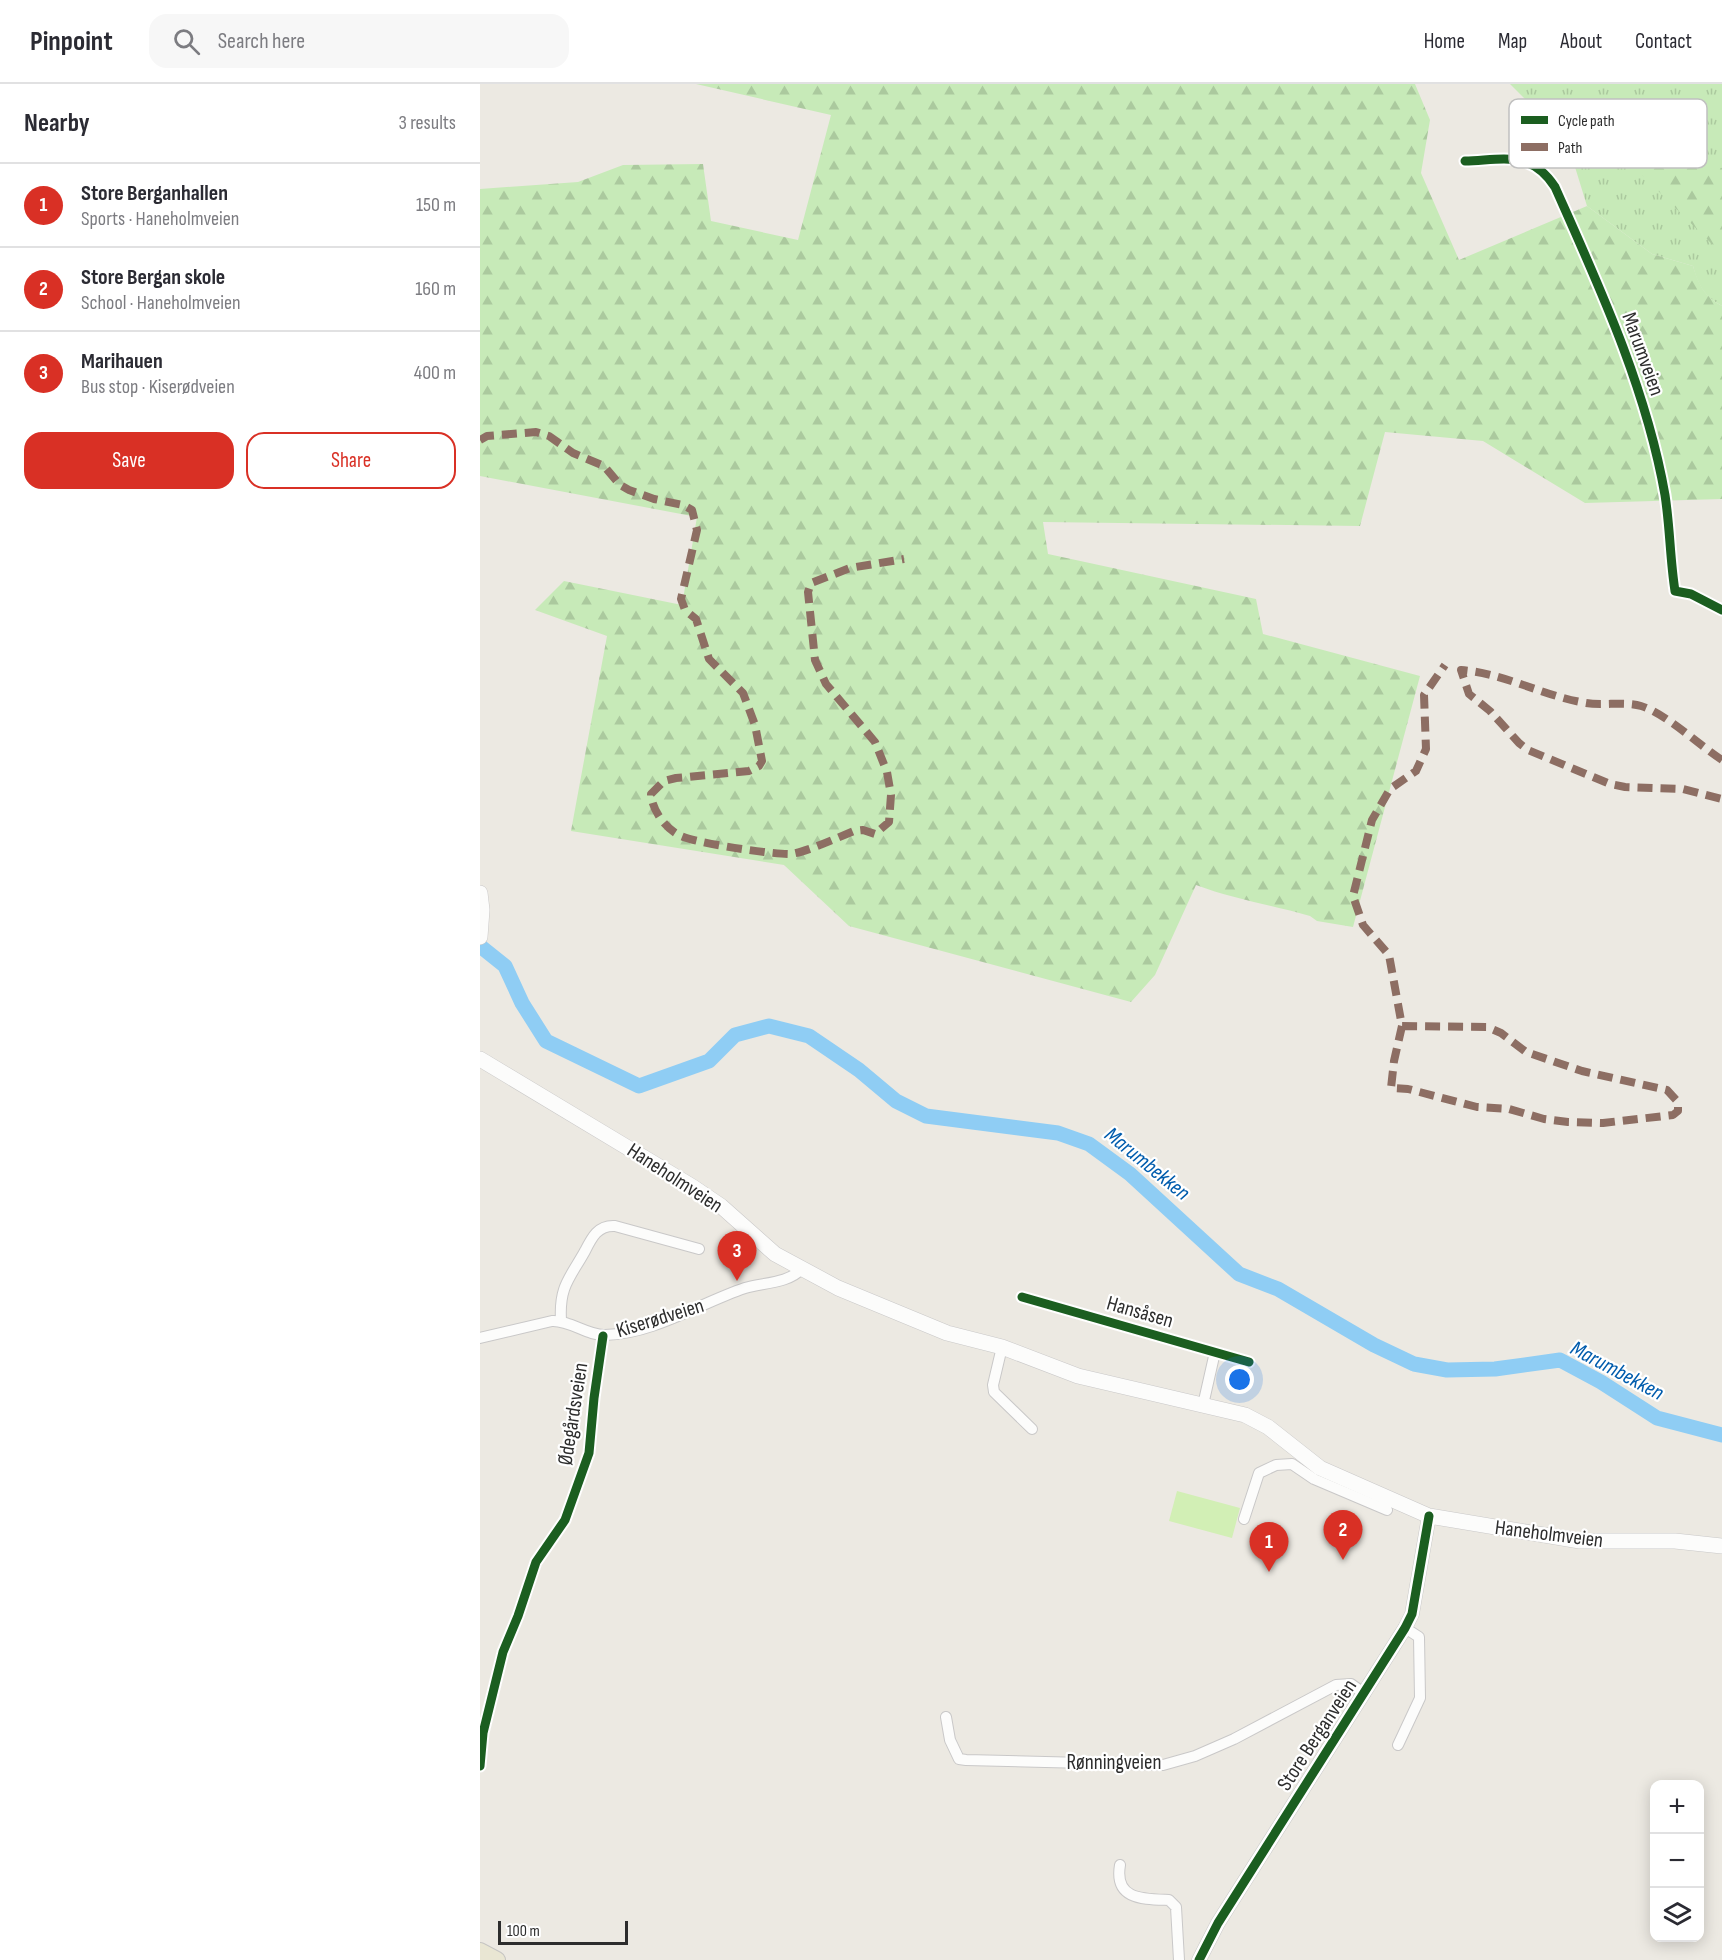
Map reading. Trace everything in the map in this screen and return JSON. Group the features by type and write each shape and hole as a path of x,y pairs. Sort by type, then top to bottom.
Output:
{"main road":[{"path":"480,893 482,910 480,937"},
{"name":"Haneholmveien","path":"480,1059 693,1187 727,1211 765,1247 801,1269 857,1296 947,1333 1002,1347 1078,1376 1254,1418 1303,1464 1381,1504 1429,1516 1580,1541 1675,1541 1722,1546"},
{"path":"480,1951 497,1960"}],"street":[{"name":"Marumveien","path":"1465,161 1509,159"},
{"name":"Marumveien","path":"1539,168 1555,187 1635,380 1665,496 1676,591 1691,594 1722,610"},
{"path":"480,1338 561,1320 562,1295 570,1272 593,1235 604,1227 615,1226 699,1249"},
{"name":"Kiserødveien","path":"561,1320 603,1336 643,1328 745,1288 793,1276 801,1269"},
{"name":"Hansåsen","path":"1022,1297 1249,1362"},
{"name":"Ødegårdsveien","path":"480,1766 483,1733 503,1652 523,1603 536,1562 565,1520 589,1453 603,1336"},
{"path":"1002,1347 993,1385 994,1392 999,1400 1032,1429"},
{"path":"1203,1405 1215,1352"},
{"name":"Haneholmveien","path":"1244,1519 1259,1473 1285,1464 1303,1464"},
{"name":"Store Berganveien","path":"1199,1960 1218,1923 1405,1628 1412,1614 1429,1516"},
{"path":"1398,1745 1422,1689 1419,1637 1405,1628"},
{"name":"Rønningveien","path":"946,1717 952,1745 959,1759 1163,1765 1195,1756 1234,1739 1336,1685 1351,1684 1365,1694"},
{"path":"1120,1865 1118,1879 1124,1890 1146,1899 1169,1900 1176,1907 1179,1960"}],"green space":[{"path":"696,84 1415,84 1430,120 1421,173 1459,260 1587,206 1652,254 1693,266 1703,289 1722,306 1722,499 1585,503 1483,441 1385,432 1360,526 1043,522 1048,554 1256,599 1263,634 1420,676 1353,927 1317,921 1310,916 1196,885 1155,975 1131,1002 849,926 784,865 571,831 607,636 535,610 564,581 682,605 697,517 480,476 480,189 578,182 623,165 703,164 711,221 798,240 831,115"},
{"path":"1510,84 1722,84 1722,306 1703,289 1693,266 1652,254 1587,206 1575,168 1707,168 1707,99 1525,99"},
{"path":"1707,164 1722,168 1722,251 1719,251 1640,173 1649,168 1707,168"},
{"path":"1177,1491 1240,1508 1232,1538 1169,1521"}],"waterway":[{"name":"Marumbekken","path":"480,946 505,966 522,1003 546,1041 639,1086 709,1061 735,1035 769,1026 809,1036 859,1070 896,1101 926,1116 1058,1133 1089,1144 1130,1174 1239,1274 1278,1289 1374,1345 1414,1364 1447,1370 1495,1369 1560,1360 1601,1382 1657,1418 1722,1435"}],"marked path":[{"path":"480,440 487,436 536,432 549,436 573,453 604,466 620,485 629,490 654,499 683,505 692,510 697,530 681,599 685,610 696,619 709,659 743,693 755,725 762,761 759,766 749,771 664,781 651,794 654,806 664,823 674,832 687,838 732,848 789,854 854,831 863,830 875,834 889,822 891,795 887,772 875,742 826,684 815,660 808,592 811,583 850,568 904,559"},
{"path":"1402,1026 1391,1088 1408,1089 1477,1107 1509,1109 1544,1119 1568,1122 1603,1123 1673,1115 1678,1111 1678,1102 1667,1090 1582,1071 1526,1052 1501,1033 1487,1027 1402,1026 1389,955 1363,925 1353,896 1372,820 1390,789 1416,771 1426,749 1424,695 1445,665"},
{"path":"1722,760 1661,715 1641,706 1570,700 1493,675 1461,670 1469,694 1490,711 1528,750 1610,784 1625,787 1683,789 1722,799"}],"cycle path":[{"path":"1465,161 1509,159"},
{"path":"1537,168 1555,187 1619,338 1646,415 1665,495 1675,591 1691,594 1722,610"},
{"path":"1022,1297 1249,1362"},
{"path":"480,1766 483,1733 503,1652 536,1562 565,1520 589,1453 603,1336"},
{"path":"1199,1960 1218,1923 1405,1628 1412,1614 1429,1516"}],"place":[{"name":"Marihauen","path":"737,1281"},
{"name":"Store Bergan skole","path":"1343,1560"},
{"name":"Store Berganhallen","path":"1269,1572"}]}
